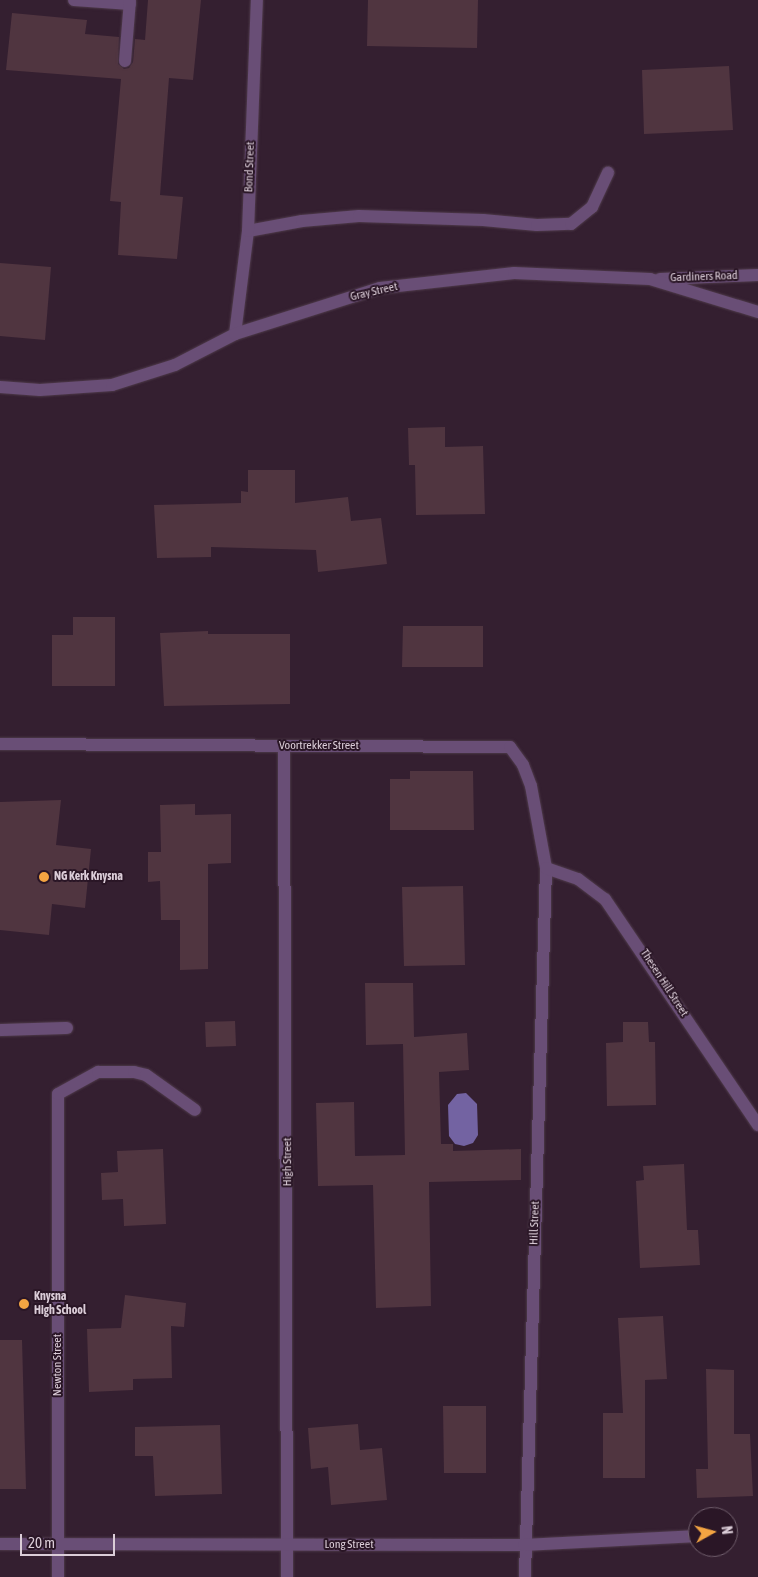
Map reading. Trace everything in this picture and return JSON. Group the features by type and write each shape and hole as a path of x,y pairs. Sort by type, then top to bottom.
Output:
{"street":[{"path":"74,0 130,2 125,61"},
{"name":"Bond Street","path":"235,334 248,231 257,0"},
{"path":"248,231 302,221 359,216 483,220 537,225 571,224 592,207 608,173"},
{"name":"Gray Street","path":"0,387 40,390 112,385 175,365 235,334 390,287 514,273 650,279 758,312"},
{"name":"Gardiners Road","path":"650,279 758,276"},
{"name":"Voortrekker Street","path":"0,744 510,747 523,764 531,786 546,868"},
{"name":"High Street","path":"284,746 288,1204 287,1577"},
{"name":"Thesen Hill Street","path":"546,868 578,879 611,906 758,1125"},
{"name":"Hill Street","path":"525,1577 524,1545 546,868"},
{"path":"0,1030 67,1028"},
{"name":"Newton Street","path":"58,1577 58,1094 98,1072 134,1072 146,1075 195,1110"},
{"name":"Long Street","path":"0,1544 524,1545 688,1537"}],"shaded area":[{"path":"466,1093 477,1104 478,1135 473,1143 464,1146 455,1144 449,1136 448,1105 457,1094"}],"building":[{"path":"148,0 201,0 193,80 169,78 160,195 183,197 177,259 118,255 121,202 110,201 121,79 6,70 12,13 87,20 85,34 119,37 118,64 124,69 129,68 133,62 135,39 145,40"},
{"path":"368,0 478,0 477,48 367,46"},
{"path":"729,66 733,130 644,134 642,70"},
{"path":"0,263 51,267 45,340 0,336"},
{"path":"445,427 445,447 483,446 485,514 416,515 415,465 409,465 408,428"},
{"path":"248,470 295,470 295,503 348,497 351,521 381,518 387,564 318,572 316,550 211,547 211,557 157,558 154,505 241,503 241,491 248,492"},
{"path":"73,617 115,617 115,686 52,686 52,635 73,635"},
{"path":"403,626 483,626 483,667 402,667"},
{"path":"208,631 208,634 290,634 290,704 164,706 160,633"},
{"path":"410,771 473,771 474,830 390,830 390,779 410,779"},
{"name":"NG Kerk Knysna","path":"61,800 56,845 91,849 85,908 52,904 49,935 0,930 0,802"},
{"path":"195,804 195,815 231,814 231,863 208,864 208,969 180,970 180,920 161,920 160,881 148,882 148,852 161,852 160,805"},
{"path":"463,886 465,965 404,966 402,887"},
{"path":"365,983 413,983 414,1037 467,1033 469,1070 439,1072 441,1144 453,1144 453,1151 521,1149 521,1180 429,1182 431,1306 376,1308 373,1185 318,1186 316,1103 354,1102 355,1156 405,1155 403,1044 366,1045"},
{"path":"235,1021 236,1046 206,1047 205,1022"},
{"path":"623,1022 648,1022 649,1042 655,1042 656,1105 607,1106 606,1043 623,1042"},
{"path":"163,1149 166,1224 124,1226 123,1199 102,1200 101,1173 118,1172 117,1151"},
{"path":"684,1164 687,1230 698,1230 700,1265 640,1268 636,1181 644,1180 643,1166"},
{"path":"125,1295 186,1303 184,1327 171,1326 172,1378 133,1379 133,1390 89,1392 87,1329 121,1328"},
{"path":"663,1316 667,1379 645,1380 645,1478 603,1478 603,1413 623,1413 618,1318"},
{"path":"0,1340 22,1340 26,1489 0,1489"},
{"path":"706,1369 734,1370 734,1434 750,1434 753,1496 697,1498 696,1469 708,1469"},
{"path":"443,1406 486,1406 486,1473 444,1473"},
{"path":"358,1424 360,1450 382,1448 387,1500 331,1505 328,1467 311,1469 308,1428"},
{"path":"220,1425 222,1494 155,1496 153,1456 135,1456 135,1427"}],"place":[{"name":"NG Kerk Knysna","path":"44,877"},
{"name":"Knysna High School","path":"24,1304"}]}
